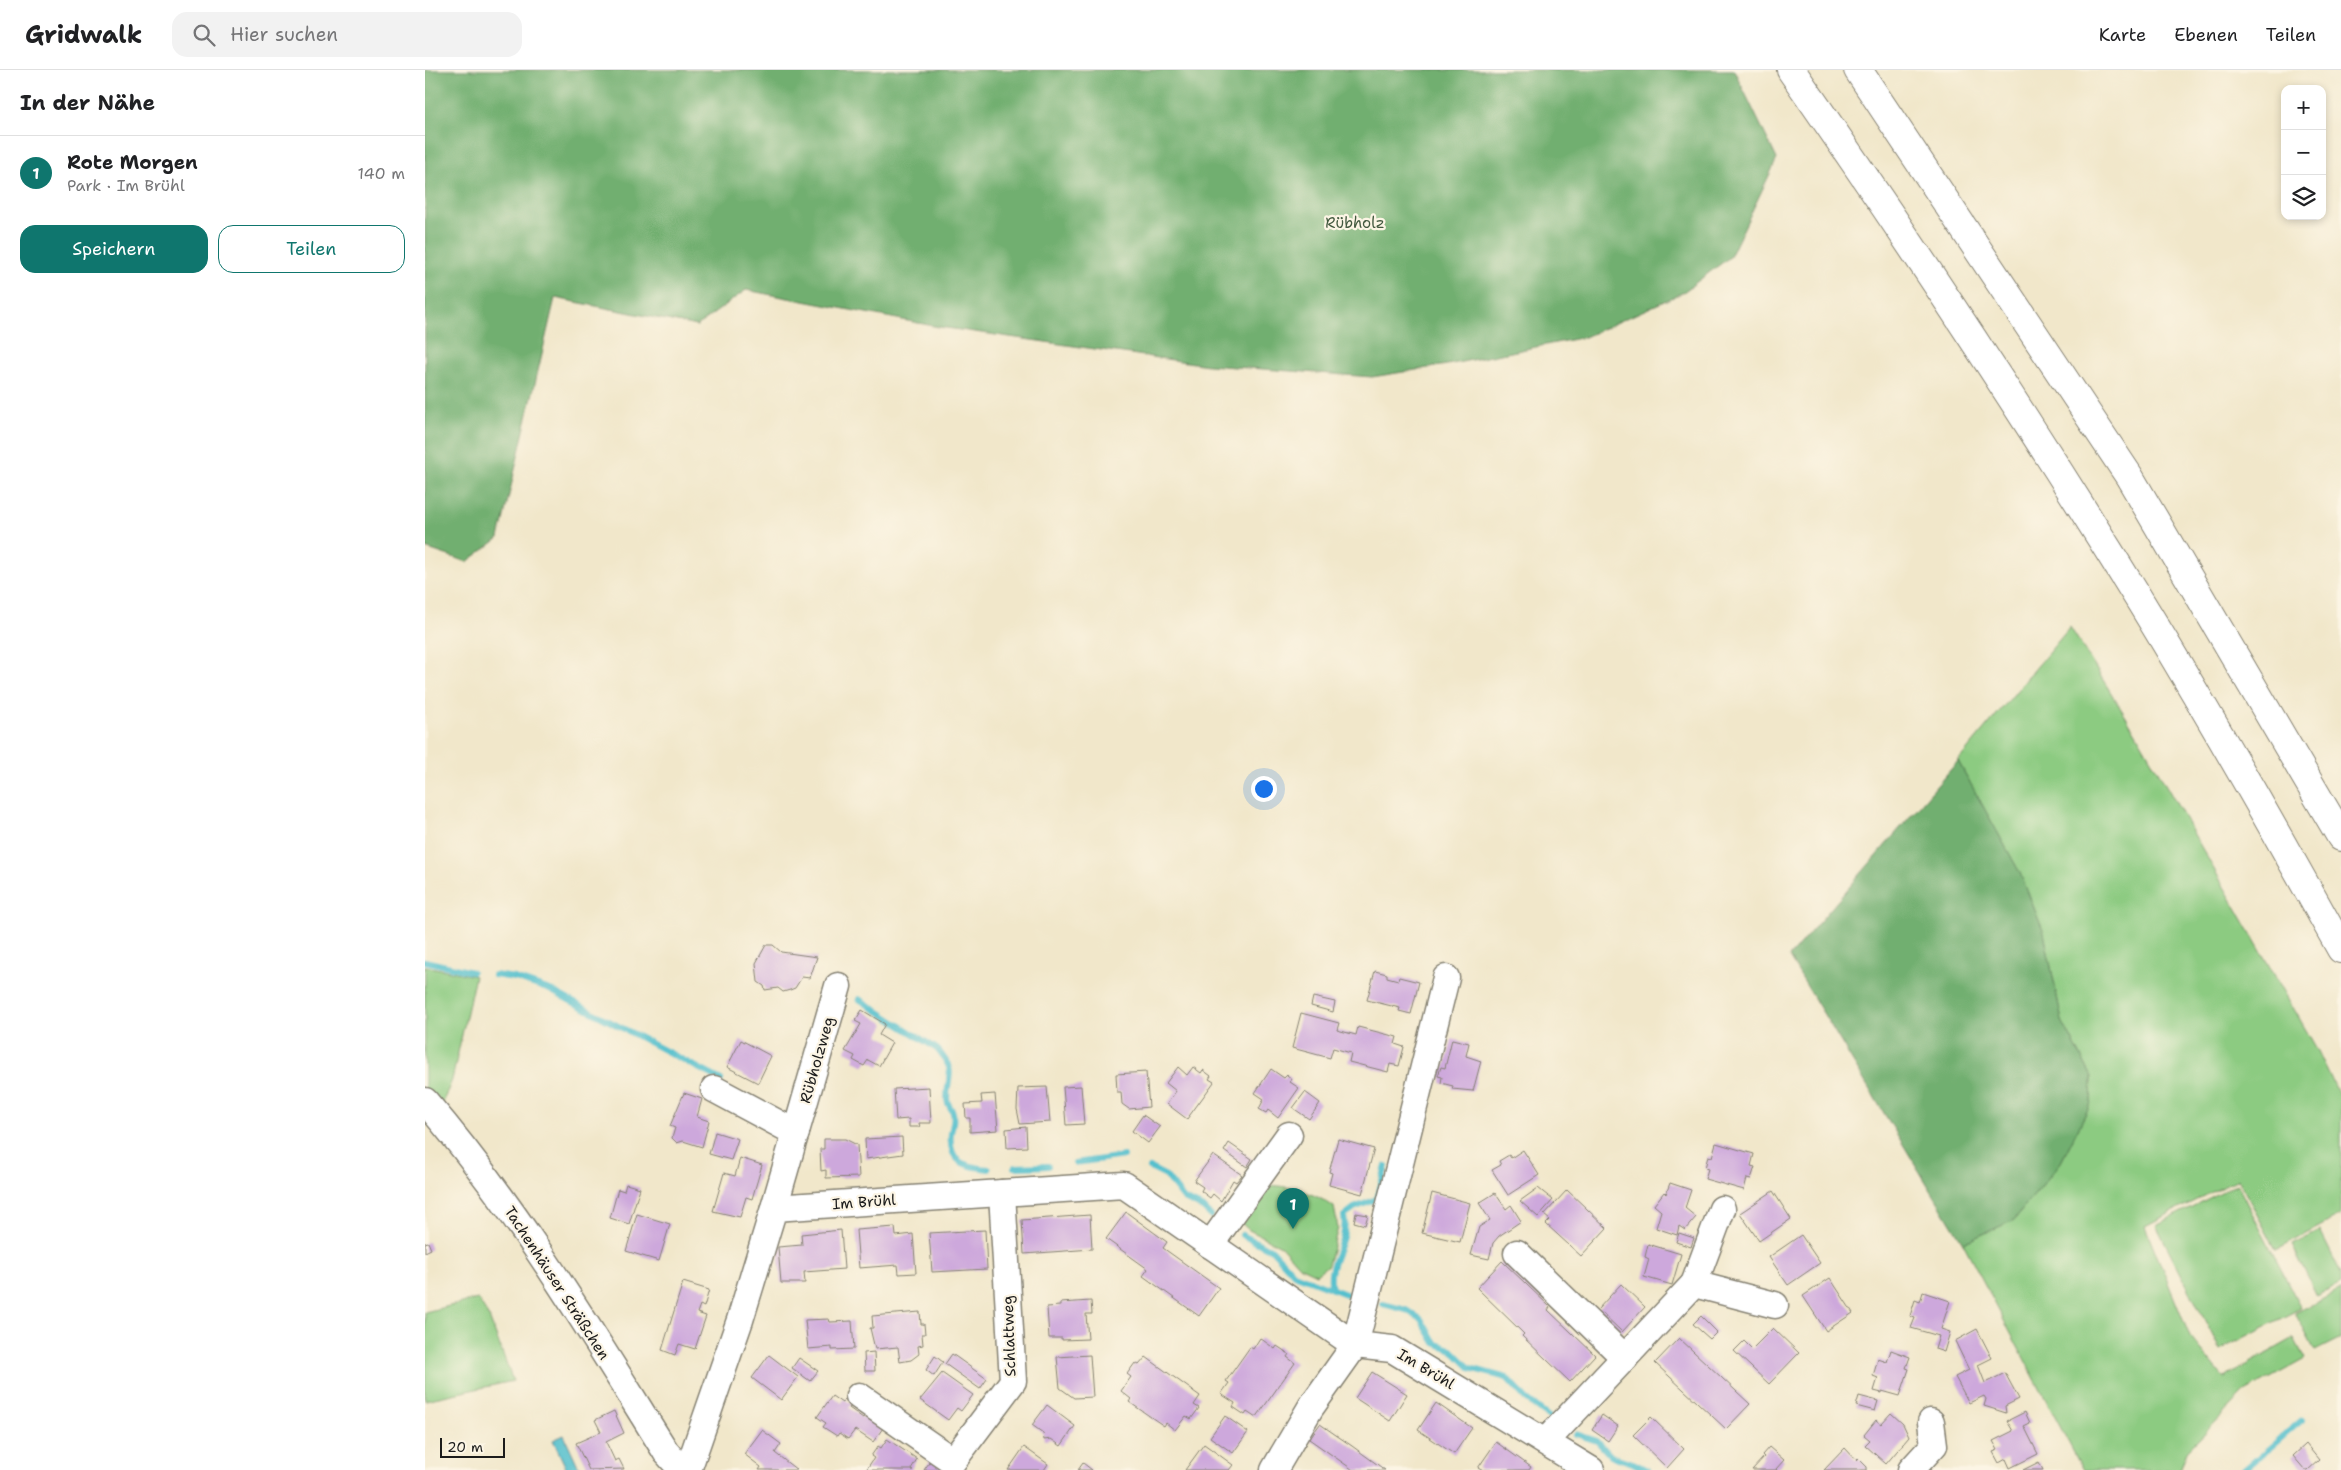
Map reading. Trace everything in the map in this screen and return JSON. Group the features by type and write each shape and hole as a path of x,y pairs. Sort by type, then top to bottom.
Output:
{"highway":[{"path":"1791,70 1862,172 1991,367 2137,596 2341,949"},
{"path":"1858,70 2129,476 2341,837"}],"street":[{"path":"1274,1470 1311,1408 1355,1345 1447,978"},
{"name":"Rübholzweg","path":"774,1208 838,986"},
{"path":"714,1089 796,1133"},
{"name":"Tachenhäuser Sträßchen","path":"425,1101 502,1200 555,1275 666,1452 682,1470"},
{"path":"1210,1244 1289,1135"},
{"name":"Im Brühl","path":"774,1208 1124,1185 1355,1345 1392,1349 1591,1470"},
{"name":"Schlattweg","path":"859,1396 960,1466 1013,1381 1002,1193"},
{"path":"688,1470 740,1320 774,1208"},
{"path":"1546,1441 1694,1284 1722,1209"},
{"path":"1517,1253 1625,1358"},
{"path":"1694,1284 1775,1305"},
{"path":"1911,1470 1934,1445 1931,1422"}],"green space":[{"name":"Rübholz","path":"425,70 1734,70 1777,159 1730,257 1682,293 1585,337 1447,365 1372,377 1208,365 939,327 746,290 697,326 555,298 499,538 467,562 425,548"},
{"path":"2070,627 2136,733 2318,1051 2341,1099 2341,1215 2276,1250 2238,1179 2145,1226 2190,1337 2224,1378 2294,1338 2305,1359 2245,1392 2187,1451 2180,1470 2083,1470 1963,1243 2014,1220 2061,1162 2091,1103 2092,1077 2062,1021 2044,933 2020,873 1958,761"},
{"path":"1958,761 2020,873 2044,933 2062,1021 2092,1077 2091,1103 2061,1162 2014,1220 1963,1243 1789,957"},
{"path":"425,966 475,976 452,1080 440,1109 425,1091"},
{"path":"2237,1184 2301,1308 2220,1350 2156,1225"},
{"path":"1263,1185 1282,1186 1300,1190 1318,1197 1334,1207 1338,1228 1328,1265 1316,1274 1299,1266 1281,1246 1249,1230 1238,1220"},
{"path":"2320,1231 2341,1273 2341,1284 2317,1296 2292,1245"},
{"path":"2341,1290 2341,1338 2315,1351 2295,1313"},
{"path":"478,1299 489,1317 513,1381 425,1400 425,1312"}],"water":[{"path":"564,1435 580,1470 567,1470 553,1440"}],"building":[{"path":"766,945 773,945 781,952 817,957 810,978 802,977 795,988 783,992 778,988 765,990 764,986 758,982 756,963"},
{"path":"1375,971 1387,974 1387,977 1398,980 1399,977 1419,982 1411,1014 1399,1011 1400,1008 1367,1000"},
{"path":"1313,997 1335,1002 1333,1012 1311,1006"},
{"path":"862,1010 885,1024 879,1035 892,1043 879,1066 868,1060 864,1066 853,1060 855,1056 845,1051 861,1024 855,1021"},
{"path":"1301,1013 1339,1023 1337,1030 1356,1035 1358,1027 1397,1037 1395,1044 1404,1047 1399,1066 1390,1064 1388,1072 1349,1062 1351,1053 1333,1048 1330,1058 1292,1048"},
{"path":"1452,1039 1469,1043 1466,1056 1481,1061 1473,1091 1452,1089 1453,1086 1441,1083 1442,1077 1438,1076 1441,1067 1445,1068"},
{"path":"741,1040 771,1056 758,1083 727,1067"},
{"path":"1178,1067 1187,1075 1193,1067 1201,1073 1203,1070 1211,1076 1209,1079 1214,1082 1187,1119 1167,1104 1176,1091 1166,1083"},
{"path":"1271,1069 1284,1078 1287,1075 1292,1079 1290,1082 1299,1088 1278,1118 1268,1110 1266,1113 1259,1109 1264,1099 1255,1093"},
{"path":"1146,1072 1149,1107 1129,1109 1122,1104 1121,1092 1117,1092 1116,1074"},
{"path":"1081,1086 1084,1124 1066,1125 1063,1087"},
{"path":"929,1087 931,1123 919,1123 920,1127 909,1127 909,1119 896,1120 894,1089"},
{"path":"1047,1087 1050,1122 1020,1124 1017,1109 1018,1088"},
{"path":"1305,1092 1320,1103 1309,1119 1293,1108"},
{"path":"684,1093 702,1099 697,1117 709,1121 702,1147 683,1141 677,1143 672,1138 675,1128 670,1126"},
{"path":"995,1094 998,1130 970,1132 970,1118 966,1118 965,1104 982,1103 981,1095"},
{"path":"1143,1115 1160,1127 1148,1143 1132,1131"},
{"path":"1026,1127 1027,1147 1007,1148 1006,1129"},
{"path":"715,1132 738,1139 731,1160 709,1154"},
{"path":"902,1137 903,1154 866,1159 865,1139"},
{"path":"824,1139 845,1139 857,1145 859,1177 826,1178 826,1170 821,1171 820,1149 824,1149"},
{"path":"1338,1139 1374,1149 1362,1194 1329,1185 1332,1173 1329,1172"},
{"path":"1229,1143 1252,1159 1247,1167 1224,1151"},
{"path":"1716,1143 1754,1154 1751,1166 1755,1167 1751,1179 1747,1178 1744,1190 1705,1179 1708,1169 1705,1168 1708,1156 1712,1157"},
{"path":"1523,1150 1539,1175 1508,1195 1492,1170 1501,1165 1499,1161 1509,1155 1511,1158"},
{"path":"1213,1155 1242,1175 1236,1182 1233,1180 1221,1201 1213,1194 1210,1198 1201,1191 1203,1187 1194,1181"},
{"path":"740,1158 762,1165 752,1199 746,1197 740,1217 713,1211 724,1173 735,1176"},
{"path":"1670,1183 1691,1190 1685,1208 1696,1217 1685,1230 1679,1226 1677,1235 1656,1228 1661,1211 1654,1205 1664,1192 1666,1194"},
{"path":"626,1184 640,1188 629,1224 610,1218 618,1189 624,1191"},
{"path":"1538,1188 1553,1200 1538,1217 1520,1201"},
{"path":"1567,1190 1607,1228 1581,1256 1546,1224 1550,1220 1544,1215"},
{"path":"1773,1191 1791,1219 1759,1241 1740,1213"},
{"path":"1432,1193 1470,1203 1460,1242 1422,1233"},
{"path":"1495,1193 1506,1209 1511,1205 1521,1221 1499,1236 1493,1243 1489,1259 1471,1255 1479,1227 1490,1220 1479,1203"},
{"path":"1126,1212 1167,1242 1163,1248 1219,1288 1199,1316 1143,1276 1148,1269 1106,1239"},
{"path":"1356,1213 1368,1215 1365,1225 1354,1222"},
{"path":"637,1214 670,1224 659,1261 626,1251"},
{"path":"1090,1215 1092,1249 1024,1254 1022,1220"},
{"path":"895,1227 896,1236 913,1234 916,1273 899,1274 898,1265 859,1268 856,1230"},
{"path":"841,1230 844,1269 804,1272 805,1283 781,1283 778,1247 802,1245 801,1234"},
{"path":"985,1230 987,1269 932,1272 929,1233"},
{"path":"1679,1233 1694,1238 1691,1247 1676,1242"},
{"path":"1801,1235 1820,1263 1788,1285 1769,1257"},
{"path":"428,1242 431,1249 425,1252 425,1243"},
{"path":"1648,1244 1681,1254 1672,1285 1644,1277 1649,1259 1645,1257"},
{"path":"1502,1261 1550,1307 1548,1310 1595,1355 1570,1382 1522,1336 1524,1334 1477,1288"},
{"path":"1830,1278 1853,1313 1826,1331 1803,1296"},
{"path":"683,1282 709,1290 704,1307 700,1305 697,1313 706,1316 695,1349 679,1344 675,1355 662,1350"},
{"path":"1621,1284 1645,1307 1622,1332 1598,1309"},
{"path":"1923,1292 1950,1301 1941,1329 1950,1332 1944,1352 1935,1349 1939,1336 1911,1328 1915,1318 1910,1316 1915,1300 1920,1302"},
{"path":"1091,1301 1092,1314 1086,1314 1088,1339 1062,1340 1062,1338 1049,1338 1047,1307 1060,1306 1060,1303"},
{"path":"920,1312 921,1324 924,1324 925,1334 922,1334 923,1345 918,1346 919,1354 911,1360 900,1362 898,1347 875,1349 870,1328 873,1328 872,1316"},
{"path":"1701,1316 1717,1332 1710,1339 1693,1324"},
{"path":"829,1319 830,1322 852,1321 854,1349 832,1350 832,1347 808,1349 805,1320"},
{"path":"1773,1328 1799,1353 1769,1384 1734,1351 1744,1341 1752,1349"},
{"path":"1977,1329 1992,1358 1978,1365 1985,1383 2005,1373 2019,1399 2005,1406 2006,1413 1984,1406 1986,1399 1984,1396 1969,1403 1955,1377 1969,1370 1955,1341"},
{"path":"1260,1338 1275,1349 1277,1346 1289,1354 1287,1357 1295,1363 1256,1418 1247,1412 1245,1415 1233,1407 1235,1403 1221,1394 1229,1383 1226,1381 1250,1347 1253,1349"},
{"path":"1679,1338 1750,1404 1726,1429 1655,1363"},
{"path":"1891,1350 1910,1357 1906,1368 1909,1369 1900,1396 1882,1391 1882,1393 1874,1391 1878,1378 1873,1376 1878,1359 1887,1362"},
{"path":"874,1352 875,1371 865,1371 864,1353"},
{"path":"952,1354 987,1379 980,1389 945,1364"},
{"path":"769,1355 798,1377 781,1400 752,1378"},
{"path":"1090,1355 1093,1397 1074,1398 1060,1388 1057,1357"},
{"path":"935,1356 943,1362 934,1376 926,1370"},
{"path":"1146,1357 1200,1396 1194,1405 1199,1408 1191,1419 1186,1416 1175,1430 1166,1423 1164,1426 1129,1402 1131,1399 1121,1391 1131,1377 1127,1374 1135,1363 1139,1365"},
{"path":"799,1358 818,1371 810,1381 792,1368"},
{"path":"1372,1372 1407,1394 1390,1421 1355,1398"},
{"path":"942,1373 973,1395 961,1411 957,1408 948,1420 920,1400"},
{"path":"832,1396 842,1403 844,1399 852,1404 849,1408 863,1418 865,1415 883,1428 873,1442 855,1430 848,1439 839,1433 837,1436 823,1427 826,1423 817,1417"},
{"path":"1859,1396 1878,1401 1875,1411 1856,1406"},
{"path":"1436,1403 1472,1428 1454,1454 1418,1430"},
{"path":"1047,1405 1075,1426 1061,1446 1051,1439 1044,1440 1043,1433 1032,1425"},
{"path":"614,1411 624,1433 606,1442 615,1461 619,1459 624,1469 589,1470 576,1443 601,1432 595,1420"},
{"path":"2025,1412 2030,1423 2024,1426 2038,1454 2010,1468 2006,1459 1999,1463 1993,1452 1998,1450 1993,1441 2013,1431 2007,1421"},
{"path":"1891,1413 1903,1424 1909,1437 1886,1464 1865,1445 1870,1440 1864,1435 1876,1420 1881,1424"},
{"path":"1602,1415 1618,1426 1608,1441 1592,1430"},
{"path":"1225,1416 1248,1432 1233,1453 1210,1437"},
{"path":"1651,1417 1684,1449 1667,1468 1633,1435"},
{"path":"1320,1424 1385,1470 1353,1470 1309,1439"},
{"path":"762,1430 781,1444 775,1453 797,1470 759,1470 761,1467 744,1454"},
{"path":"887,1439 917,1459 911,1469 913,1470 866,1470 874,1458 871,1456 878,1446 881,1448"},
{"path":"1496,1442 1531,1467 1529,1470 1481,1470 1478,1468"},
{"path":"1204,1444 1233,1465 1229,1470 1185,1470"},
{"path":"2306,1444 2319,1460 2308,1470 2305,1470 2293,1456"},
{"path":"1024,1447 1048,1464 1044,1470 1008,1470"},
{"path":"1769,1447 1784,1460 1777,1470 1752,1470 1764,1457 1762,1455"},
{"path":"1845,1448 1856,1460 1858,1458 1867,1467 1867,1470 1824,1470"},
{"path":"931,1460 945,1470 924,1470"},
{"path":"2039,1462 2043,1470 2023,1470"},
{"path":"1083,1463 1092,1470 1078,1470"}],"waterway":[{"path":"425,961 472,972"},
{"path":"494,975 515,978 550,990 721,1080"},
{"path":"859,999 937,1049 947,1064 950,1073 947,1099 954,1115 951,1133 952,1151 955,1157 965,1164 989,1169"},
{"path":"1075,1163 1124,1156"},
{"path":"1015,1167 1048,1166"},
{"path":"1332,1289 1332,1270 1341,1244 1345,1226 1344,1216 1354,1208 1377,1199 1386,1166"},
{"path":"1150,1168 1166,1176 1184,1199 1203,1208 1211,1216"},
{"path":"1242,1235 1272,1250 1294,1274 1351,1296"},
{"path":"1383,1304 1406,1310 1421,1319 1435,1343 1452,1350 1470,1368 1507,1378 1526,1399 1549,1417"},
{"path":"2244,1470 2302,1420"},
{"path":"1576,1434 1597,1441 1611,1456 1647,1470"}],"place":[{"name":"Rote Morgen","path":"1293,1229"}]}
